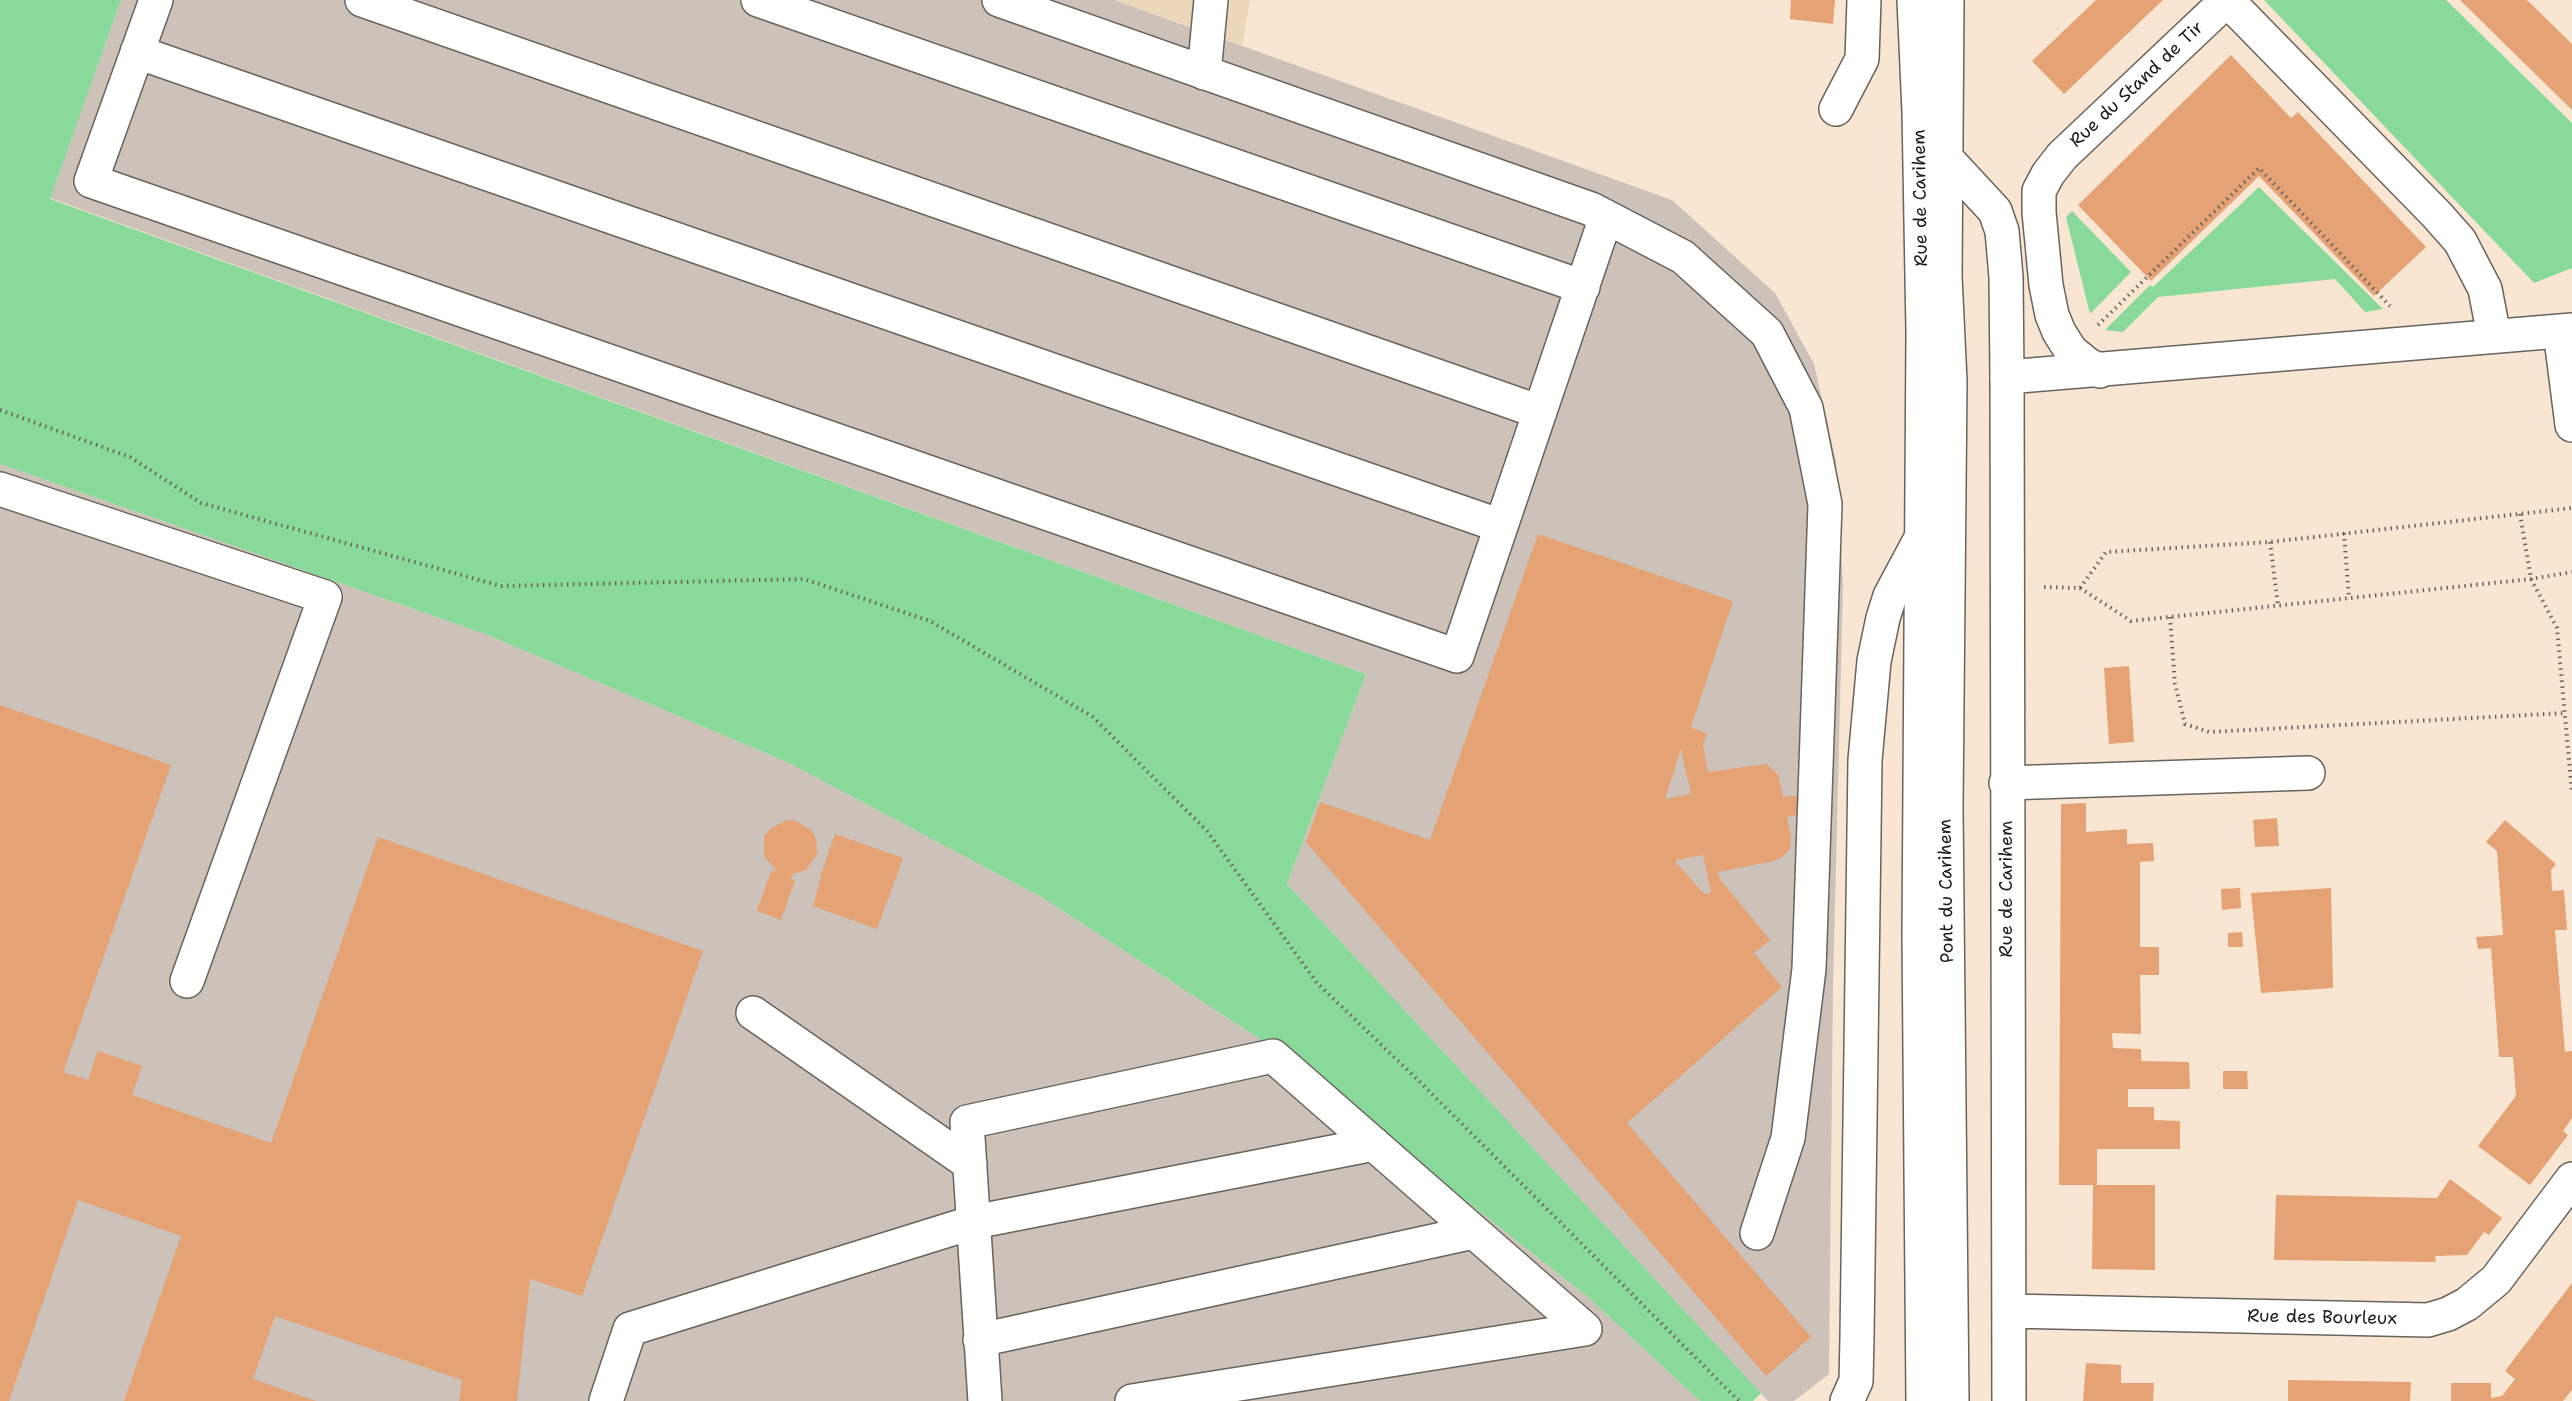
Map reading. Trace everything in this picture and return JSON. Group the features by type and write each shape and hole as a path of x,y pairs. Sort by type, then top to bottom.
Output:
{"main road":[{"path":"156,0 91,182 1457,656 1606,217"},
{"path":"362,0 1540,412"},
{"path":"758,0 1583,287"},
{"path":"999,0 1591,209 1683,257 1767,333 1806,408 1825,504 1809,969 1788,1138 1756,1233"},
{"path":"1204,73 1211,0"},
{"path":"1836,109 1862,59 1864,0"},
{"name":"Rue de Carihem","path":"1914,0 1919,123 1936,389"},
{"name":"Rue de Carihem","path":"1936,389 1945,276 1947,0"},
{"name":"Rue du Stand de Tir","path":"2100,371 2087,364 2072,351 2059,332 2052,315 2041,233 2039,192 2048,174 2062,156 2227,0 2460,241 2485,290 2494,336"},
{"path":"137,52 1501,526"},
{"name":"Rue de Carihem","path":"1946,158 1995,211 2002,231 2006,277 2009,1401"},
{"path":"2007,377 2566,331 2572,425"},
{"name":"Pont du Carihem","path":"1936,389 1923,534 1952,1401"},
{"name":"Pont du Carihem","path":"1923,1401 1933,809 1936,389"},
{"path":"0,489 325,597 187,981"},
{"path":"1847,1401 1856,1380 1866,749 1874,661 1883,618 1890,596 1923,534"},
{"path":"2006,783 2308,773"},
{"path":"753,1013 970,1164"},
{"path":"985,1401 967,1122 1273,1056 1585,1329 1132,1401"},
{"path":"606,1401 630,1329 974,1222 1374,1144"},
{"name":"Rue des Bourleux","path":"2009,1311 2428,1320 2448,1314 2467,1304 2496,1280 2572,1179"},
{"path":"980,1340 1474,1232"}],"path":[{"path":"2072,351 2259,168 2425,342"},
{"path":"0,410 130,458 201,503 501,586 804,579 930,621 1093,717 1208,831 1317,983 1427,1088 1739,1401"},
{"path":"2080,588 2106,552 2270,542 2572,508"},
{"path":"2520,514 2531,579 2557,628 2572,792"},
{"path":"2344,533 2349,599"},
{"path":"2270,542 2278,606"},
{"path":"2007,586 2080,588 2131,621 2531,579 2572,572"},
{"path":"2170,617 2175,684 2185,724 2209,732 2565,713"}],"shaded area":[{"path":"121,0 1114,0 1672,200 1775,293 1814,364 1836,461 1843,585 1833,983 1829,1374 1794,1401 1768,1401 1287,884 1366,674 50,198"},
{"path":"1114,0 1250,0 1242,45"},
{"path":"0,464 485,634 789,763 1043,898 1269,1045 1589,1298 1700,1401 0,1401"}],"green space":[{"path":"0,0 121,0 50,199 1366,674 1287,884 1761,1393 1753,1401 1700,1401 1589,1298 1269,1045 1043,898 789,763 485,634 0,464"},
{"path":"2264,0 2446,0 2572,123 2572,268 2534,283"},
{"path":"2259,187 2383,309 2365,312 2335,279 2158,297 2123,332 2105,330 2150,285 2153,287"},
{"path":"2072,211 2131,272 2090,314 2066,217"}],"building":[{"path":"1791,0 1835,0 1833,24 1790,19"},
{"path":"2096,0 2163,0 2064,94 2032,61"},
{"path":"2460,0 2527,0 2572,44 2572,110"},
{"path":"2231,55 2291,118 2298,112 2426,247 2374,296 2259,176 2151,281 2078,205"},
{"path":"1538,534 1733,601 1691,727 1707,734 1703,745 1708,772 1767,764 1778,775 1783,797 1799,795 1803,814 1787,817 1791,836 1790,849 1782,857 1774,861 1718,872 1719,878 1770,940 1754,953 1782,987 1627,1123 1811,1337 1766,1376 1306,842 1320,802 1430,840","holes":["1681,749 1691,794 1665,799","1703,855 1711,893 1704,894 1676,862 1676,860"]},
{"path":"2129,666 2134,742 2109,744 2104,668"},
{"path":"0,705 171,765 63,1072 88,1080 98,1051 142,1066 132,1095 271,1143 378,837 703,951 582,1296 530,1279 517,1401 459,1401 462,1380 275,1316 253,1379 316,1401 124,1401 181,1236 78,1200 9,1401 0,1401"},
{"path":"2086,803 2086,832 2127,829 2127,844 2153,843 2154,861 2140,862 2140,947 2159,947 2159,975 2140,975 2141,1034 2112,1033 2113,1048 2141,1049 2141,1061 2189,1062 2190,1089 2128,1089 2128,1107 2154,1107 2154,1120 2180,1121 2180,1149 2097,1149 2097,1185 2155,1185 2155,1270 2092,1269 2093,1185 2059,1185 2061,804"},
{"path":"2277,818 2279,846 2255,847 2253,820"},
{"path":"787,820 796,821 812,831 816,839 817,854 806,870 793,874 791,879 795,880 781,920 757,911 771,871 776,870 764,856 764,837 770,829"},
{"path":"2505,820 2556,864 2551,870 2552,891 2564,890 2567,930 2555,930 2565,1052 2572,1051 2572,1118 2563,1131 2568,1135 2530,1185 2478,1146 2516,1096 2513,1057 2499,1057 2491,948 2478,949 2476,937 2503,935 2497,851 2486,842"},
{"path":"835,834 903,858 877,929 813,906"},
{"path":"2240,888 2241,908 2222,910 2221,889"},
{"path":"2331,888 2333,988 2261,993 2251,893"},
{"path":"2242,932 2243,947 2228,947 2228,933"},
{"path":"2223,1071 2247,1071 2248,1089 2223,1089"},
{"path":"2450,1179 2502,1218 2489,1235 2484,1232 2467,1255 2435,1256 2436,1262 2274,1260 2276,1195 2437,1198"},
{"path":"2572,1283 2572,1390 2563,1401 2451,1401 2451,1383 2491,1383 2491,1398 2502,1396 2515,1379 2505,1371"},
{"path":"2086,1363 2121,1365 2121,1383 2154,1383 2153,1401 2083,1401"},
{"path":"2288,1380 2411,1382 2410,1401 2288,1401"}]}
